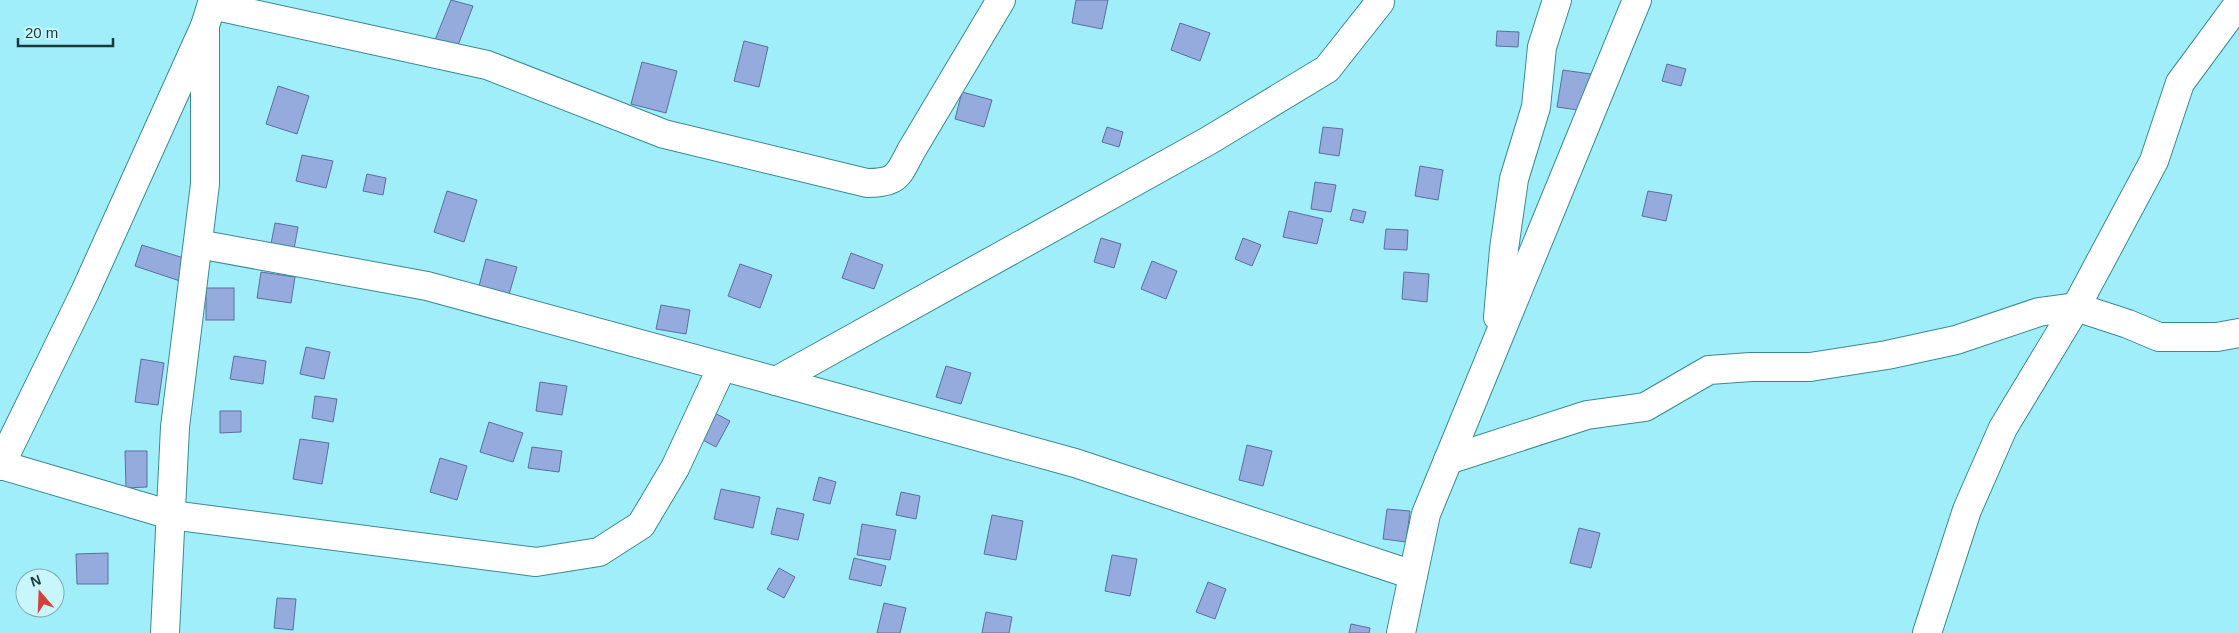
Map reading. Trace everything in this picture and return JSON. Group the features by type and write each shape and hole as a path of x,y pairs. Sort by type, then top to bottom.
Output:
{"street":[{"path":"210,10 487,65 664,134 867,183 886,183 900,173 916,142 1001,0"},
{"path":"1497,341 1504,249 1514,179 1536,107 1542,48 1556,0"},
{"path":"1400,633 1426,514 1637,0"},
{"path":"776,381 1199,145 1327,70 1380,2"},
{"path":"1927,633 1967,510 2003,428 2076,307 2154,162 2180,83 2239,3"},
{"path":"165,633 175,427 205,184 210,10"},
{"path":"210,10 85,292 0,466 171,515 536,562 599,552 641,524 675,468 722,367"},
{"path":"198,244 427,286 776,381 1075,463 1413,575"},
{"path":"1448,460 1587,415 1645,406 1709,370 1752,367 1810,367 1887,355 1956,340 2039,312 2076,307 2128,324 2159,337 2217,337 2239,333"}],"building":[{"path":"451,0 473,6 457,48 435,40"},
{"path":"1076,0 1108,0 1102,29 1072,23"},
{"path":"1180,23 1210,33 1200,61 1171,50"},
{"path":"1497,31 1519,32 1518,47 1496,46"},
{"path":"744,41 768,47 759,87 734,81"},
{"path":"642,62 677,71 666,113 631,104"},
{"path":"1667,64 1686,69 1681,86 1662,81"},
{"path":"1563,70 1591,74 1585,111 1557,107"},
{"path":"278,86 309,96 297,134 266,124"},
{"path":"962,92 992,100 984,127 955,119"},
{"path":"1107,127 1123,132 1119,147 1102,142"},
{"path":"1323,127 1343,129 1339,156 1319,153"},
{"path":"302,155 333,161 326,188 296,181"},
{"path":"1420,166 1443,170 1438,200 1415,196"},
{"path":"367,174 386,178 383,195 363,191"},
{"path":"1315,182 1336,185 1331,212 1311,209"},
{"path":"447,191 477,200 464,242 434,232"},
{"path":"1648,191 1672,195 1666,221 1642,216"},
{"path":"1353,209 1366,212 1363,223 1350,220"},
{"path":"1289,211 1323,219 1317,244 1283,237"},
{"path":"275,223 298,227 294,249 271,244"},
{"path":"1386,229 1408,230 1407,250 1384,249"},
{"path":"1101,238 1121,244 1114,268 1094,262"},
{"path":"1243,238 1261,245 1252,266 1235,259"},
{"path":"142,245 190,260 183,282 135,266"},
{"path":"851,253 883,265 874,289 842,278"},
{"path":"486,259 517,267 508,298 478,290"},
{"path":"1152,261 1177,271 1166,299 1141,289"},
{"path":"740,264 772,275 760,308 728,296"},
{"path":"261,272 295,277 291,303 257,298"},
{"path":"1404,272 1429,274 1427,302 1402,299"},
{"path":"206,288 234,288 234,320 206,320"},
{"path":"661,305 690,310 686,334 656,329"},
{"path":"306,347 330,352 324,379 300,374"},
{"path":"234,356 266,361 263,384 230,379"},
{"path":"141,359 164,363 158,405 135,402"},
{"path":"946,366 971,373 961,404 936,397"},
{"path":"540,382 567,386 562,415 536,411"},
{"path":"315,396 337,399 333,422 312,418"},
{"path":"709,410 730,421 716,447 695,436"},
{"path":"220,411 241,411 241,432 220,433"},
{"path":"489,422 523,433 513,462 480,452"},
{"path":"300,439 329,443 322,484 293,479"},
{"path":"1247,445 1272,451 1263,486 1239,480"},
{"path":"532,447 562,451 559,472 528,468"},
{"path":"125,451 147,451 147,487 126,488"},
{"path":"440,458 467,466 457,500 430,492"},
{"path":"819,477 836,482 830,504 813,500"},
{"path":"721,489 760,497 753,528 714,519"},
{"path":"901,492 920,496 916,519 896,515"},
{"path":"777,508 804,514 798,540 771,534"},
{"path":"1387,509 1410,511 1406,542 1383,539"},
{"path":"992,515 1023,521 1016,560 984,554"},
{"path":"862,524 896,530 890,560 857,555"},
{"path":"1579,528 1600,533 1591,568 1570,563"},
{"path":"108,553 108,584 77,584 76,554"},
{"path":"1112,555 1137,559 1130,596 1105,591"},
{"path":"854,558 886,566 881,586 849,579"},
{"path":"779,568 795,577 784,598 767,589"},
{"path":"1208,582 1226,589 1215,619 1196,612"},
{"path":"277,598 296,599 293,630 274,628"},
{"path":"884,603 906,608 900,633 877,633"},
{"path":"986,612 1012,617 1009,633 982,633"},
{"path":"1351,624 1370,628 1369,633 1349,633"}]}
